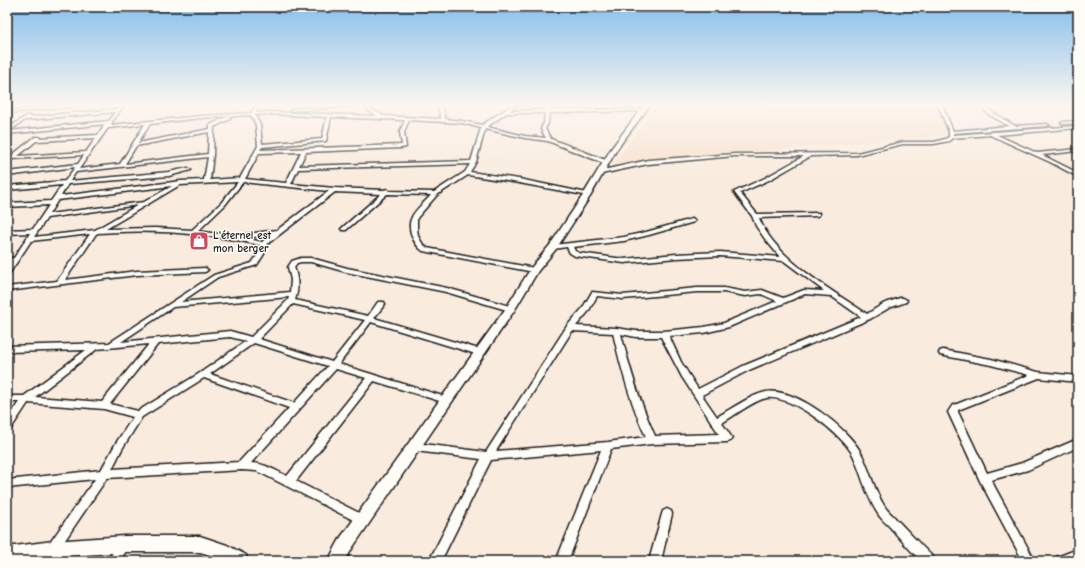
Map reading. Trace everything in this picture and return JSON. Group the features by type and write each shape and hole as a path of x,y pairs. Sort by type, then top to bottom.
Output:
{"street":[{"path":"10,158 45,132"},
{"path":"7,273 102,132"},
{"path":"122,165 143,132"},
{"path":"135,145 204,132"},
{"path":"207,181 210,172 212,132"},
{"path":"194,231 223,204 242,180 260,146 259,132"},
{"path":"260,146 324,140 326,132"},
{"path":"256,152 402,147 404,145 402,132"},
{"path":"482,132 473,162 467,173 435,194 424,206 413,221 415,235 421,247 425,250 534,270"},
{"path":"502,132 525,137 550,140 604,167 656,161 735,155 858,154 903,143 934,143 946,140 951,134 973,132"},
{"path":"545,132 550,140"},
{"path":"336,561 510,309 534,270 553,247 587,195 614,149 627,132"},
{"path":"951,134 991,134 1022,132"},
{"path":"991,134 1052,161 1078,175"},
{"path":"34,140 99,136"},
{"path":"1034,154 1078,150"},
{"path":"288,184 304,151"},
{"path":"10,158 88,153"},
{"path":"811,154 767,179 737,192 755,216 759,226 767,238 786,260 814,281 867,316"},
{"path":"75,171 210,155"},
{"path":"296,168 473,162"},
{"path":"7,174 79,165"},
{"path":"7,188 169,174 188,170"},
{"path":"467,173 587,195"},
{"path":"7,205 55,201 181,183 242,180 334,190 435,194"},
{"path":"59,283 94,232 181,183"},
{"path":"111,346 216,276 255,264 261,254 263,244 334,190"},
{"path":"344,229 387,191"},
{"path":"45,216 148,202"},
{"path":"755,216 817,214"},
{"path":"553,247 638,237 692,221"},
{"path":"30,239 125,230 194,231 236,237 263,244"},
{"path":"7,232 36,231"},
{"path":"236,237 277,232"},
{"path":"569,245 569,249 577,255 624,261 676,256 720,254 786,260"},
{"path":"7,260 16,260"},
{"path":"53,549 104,474 119,446 139,415 203,375 254,340 293,297 294,279 290,267 294,262 301,260 312,260 346,270 447,290 510,309"},
{"path":"7,289 137,273 205,270"},
{"path":"570,328 636,334 664,334 704,330 726,325 784,301 804,292 814,281"},
{"path":"435,561 488,456 570,328 585,310 595,294 623,297 697,290 724,290 745,294 762,292 784,301"},
{"path":"804,292 834,294"},
{"path":"172,305 293,297 480,352"},
{"path":"697,394 746,368 867,316 886,306 903,300"},
{"path":"242,466 334,365 381,304"},
{"path":"616,331 632,394 652,440"},
{"path":"7,349 111,346 230,334 254,340 446,400"},
{"path":"415,447 488,456 608,446 652,440 727,438 697,394 670,349 664,334"},
{"path":"104,406 156,341"},
{"path":"7,427 26,399 95,347"},
{"path":"943,353 991,362 1038,374 1078,379"},
{"path":"1029,561 984,478 953,412 955,408 1038,374"},
{"path":"203,375 296,407"},
{"path":"289,482 372,377"},
{"path":"716,422 761,397 773,395 799,404 825,419 839,430 852,445 857,454 867,483 882,511 929,561"},
{"path":"7,399 26,399 104,406 139,415"},
{"path":"984,478 1024,467 1078,443"},
{"path":"562,561 608,446"},
{"path":"7,484 104,474 242,466 256,467 269,472 363,520"},
{"path":"655,561 667,514"},
{"path":"114,561 125,544"},
{"path":"7,555 53,549 125,544 200,544 221,550 236,560"},
{"path":"1061,561 1078,554"}],"shaded area":[{"path":"638,132 948,132 949,135 615,163"}],"place":[{"name":"L'éternel est mon berger","path":"199,241"}]}
